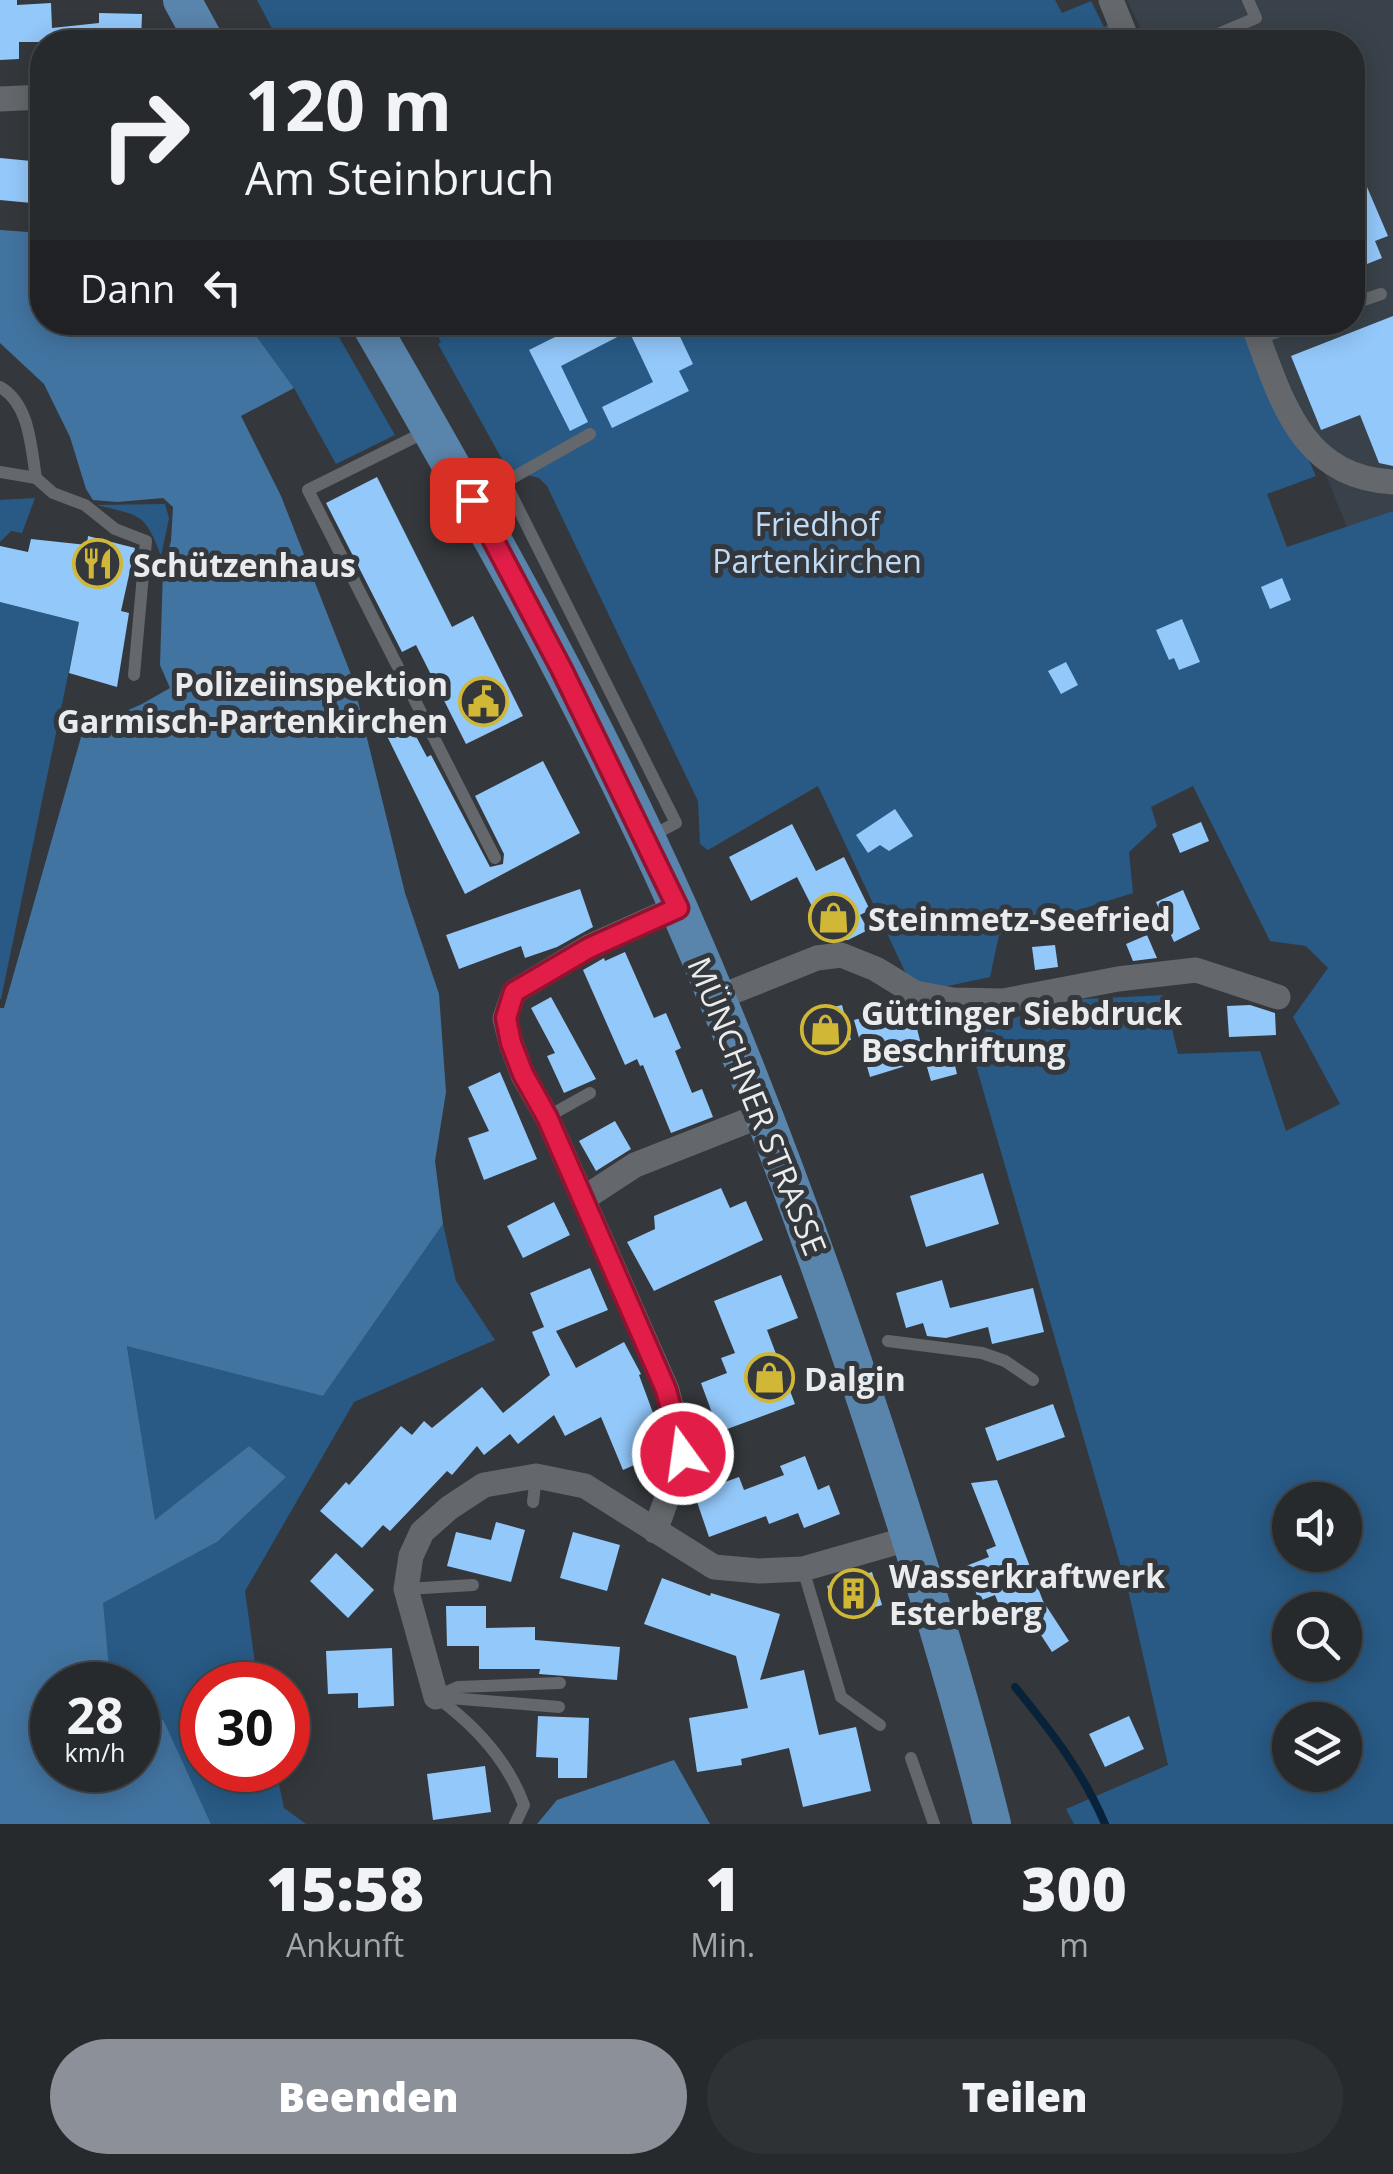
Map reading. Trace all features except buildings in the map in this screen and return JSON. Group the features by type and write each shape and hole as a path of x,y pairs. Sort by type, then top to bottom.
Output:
{"main road":[{"path":"182,0 199,30"},
{"name":"MÜNCHNER STRASSE","path":"377,335 661,831 678,908 764,1114 822,1268 911,1538 992,1824"}],"street":[{"path":"1111,0 1123,30"},
{"path":"0,99 30,97"},
{"path":"1257,335 1294,425 1318,455 1344,472 1368,480 1393,482"},
{"path":"656,1531 683,1454 666,1390 547,1117 523,1074 506,1018 514,992 589,948 678,908"},
{"path":"717,998 817,958 841,955 876,969 915,993 954,1000 1003,1000 1118,979 1196,970 1278,997"},
{"path":"583,1199 635,1165 764,1114"},
{"path":"436,1697 406,1588 411,1556 422,1532 448,1508 484,1486 536,1476 585,1486 714,1567 759,1572 803,1569 911,1538"}],"lane":[{"path":"1228,30 1256,18 1248,0"},
{"path":"1365,300 1381,294"},
{"path":"0,387 7,390 27,422 36,478"},
{"path":"432,428 308,490 495,858"},
{"path":"472,500 590,434"},
{"path":"0,472 36,478 53,492 85,505 115,529 146,542 134,675"},
{"path":"506,482 661,831"},
{"path":"547,1117 590,1093"},
{"path":"888,1342 982,1352 1005,1361 1033,1380"},
{"path":"533,1502 536,1476"},
{"path":"803,1569 842,1696 880,1726"},
{"path":"406,1588 474,1586"},
{"path":"436,1697 458,1688 560,1683"},
{"path":"436,1697 559,1707"},
{"path":"436,1697 468,1720 517,1786 524,1805 516,1824"},
{"path":"911,1758 934,1824"}],"shaded area":[{"path":"1127,0 1393,0 1393,511 1347,527 1270,335 1365,335 1365,30 1141,30"},
{"path":"0,230 30,232 30,335 256,335 294,388 241,416 281,496 352,677 405,893 439,994 446,1092 435,1161 443,1224 323,1396 127,1346 155,1520 249,1446 286,1477 217,1542 103,1603 108,1662 30,1662 30,1792 160,1792 160,1718 180,1756 180,1792 196,1792 211,1824 0,1824 0,1008 4,1008 83,730 170,688 160,665 163,570 171,541 173,507 163,498 93,500 70,437 44,384 0,343"},
{"path":"674,1760 710,1824 537,1824 557,1800"}],"green space":[{"path":"257,0 1055,0 1062,13 1091,1 1104,27 1112,23 1115,30 273,30"},
{"path":"256,335 338,335 395,435 336,464 294,388"},
{"name":"Friedhof Partenkirchen","path":"437,335 1252,335 1316,476 1267,494 1287,547 1393,511 1393,1824 1074,1824 1066,1809 1168,1765 1130,1598 966,1031 1083,999 1164,995 1178,1054 1260,1051 1286,1131 1340,1104 1293,1017 1328,968 1306,946 1270,941 1193,786 1151,807 1157,826 1129,852 1133,893 999,935 990,977 915,993 818,786 708,850 700,844 698,801 547,486 539,478 508,470 438,344 441,342"},
{"path":"35,498 22,533 11,531 0,542 0,500"},
{"path":"165,504 169,518 161,556 150,531 139,518 97,505"},
{"path":"0,602 79,622 1,999 0,999"},
{"path":"443,1224 456,1281 495,1340 354,1402 245,1591 255,1662 180,1662 180,1756 160,1718 160,1662 108,1662 102,1603 217,1542 249,1446 155,1521 127,1345 323,1396"},
{"path":"196,1792 281,1792 284,1808 306,1824 211,1824"}],"waterway":[{"path":"1015,1687 1065,1752 1105,1824"}],"place":[{"name":"Schützenhaus","path":"98,564"},
{"name":"Polizeiinspektion Garmisch-Partenkirchen","path":"483,701"},
{"name":"Steinmetz-Seefried","path":"833,918"},
{"name":"Güttinger Siebdruck Beschriftung","path":"826,1030"},
{"name":"Dalgin","path":"769,1378"},
{"name":"Wasserkraftwerk Esterberg","path":"854,1593"}],"route":[{"path":"472,500 561,668 678,908 589,948 514,992 506,1018 523,1074 547,1117 666,1390 683,1454"}]}
